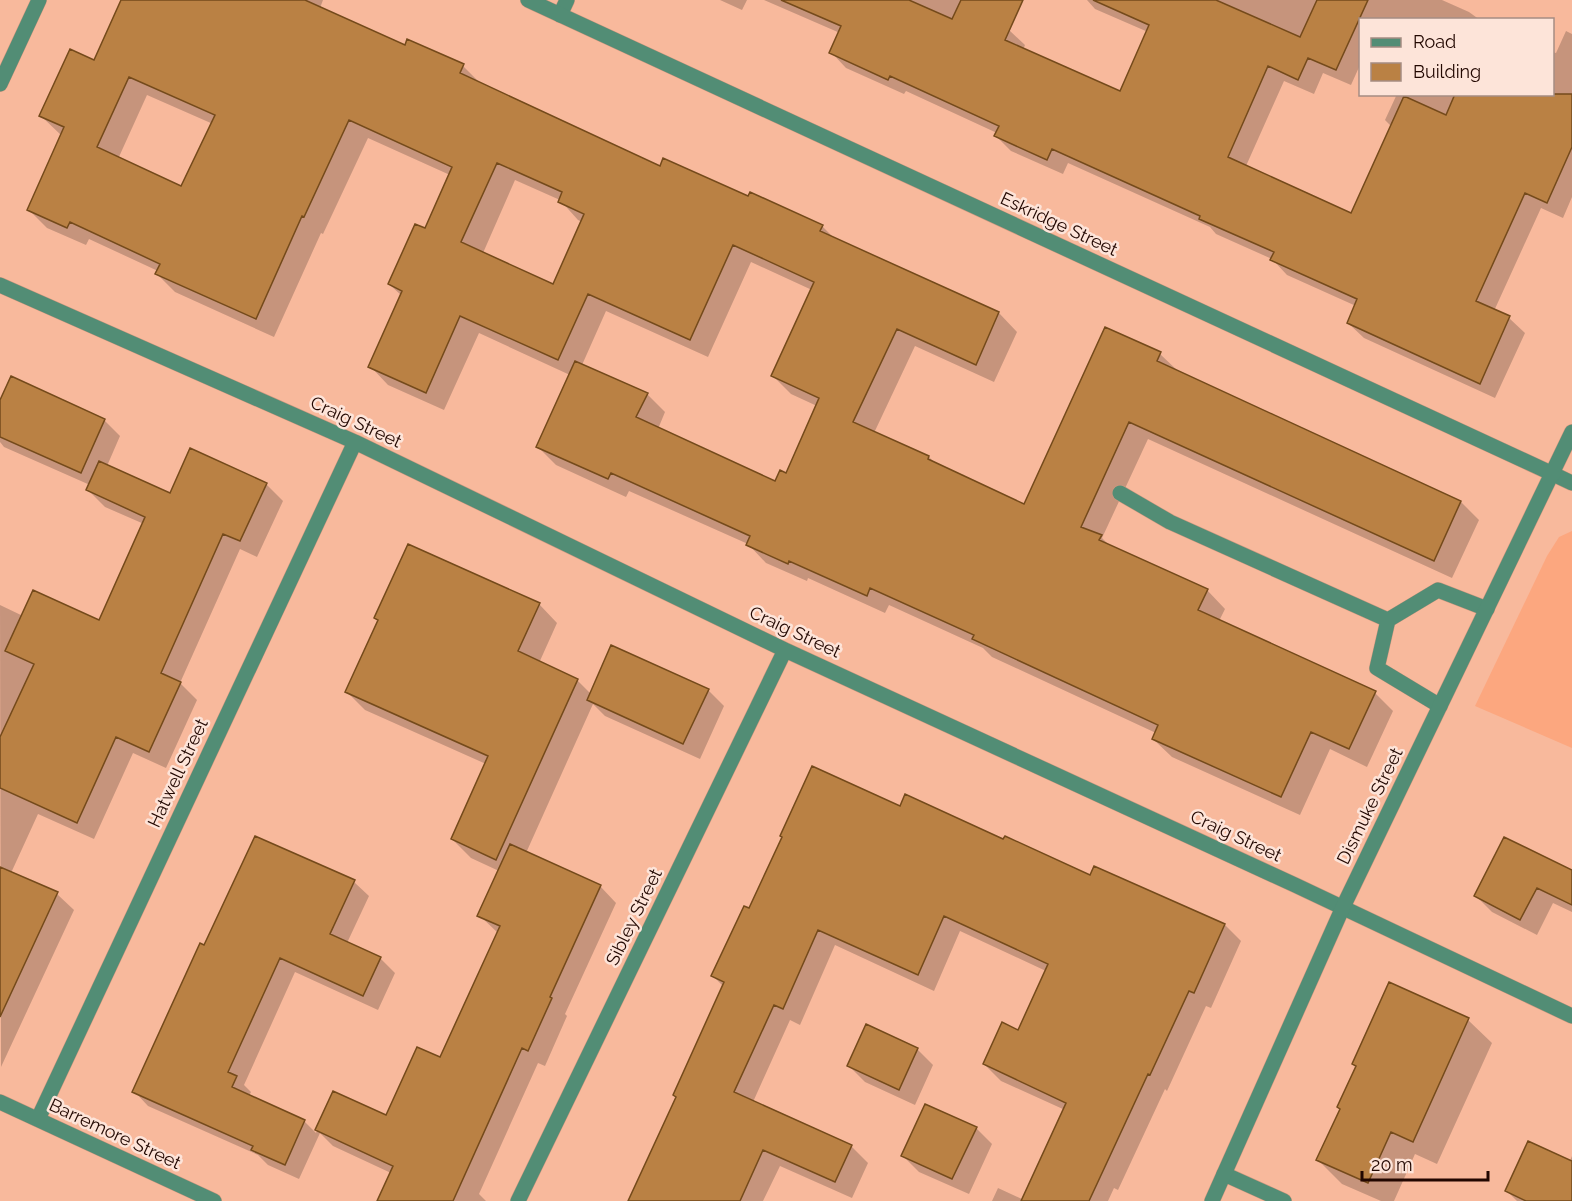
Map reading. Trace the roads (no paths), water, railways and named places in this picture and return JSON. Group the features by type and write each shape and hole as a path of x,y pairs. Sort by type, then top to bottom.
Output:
{"street":[{"path":"0,84 39,0"},
{"name":"Eskridge Street","path":"528,0 1572,483"},
{"path":"560,15 567,0"},
{"name":"Craig Street","path":"0,285 354,442 785,650 1343,907 1572,1016"},
{"name":"Dismuke Street","path":"1212,1201 1343,907 1572,432"},
{"name":"Hatwell Street","path":"38,1119 354,442"},
{"path":"1119,493 1170,522 1388,620"},
{"path":"1440,706 1377,668 1388,620 1438,590 1487,609"},
{"name":"Sibley Street","path":"518,1201 785,650"},
{"name":"Barremore Street","path":"0,1102 214,1201"},
{"path":"1224,1174 1284,1201"}]}
